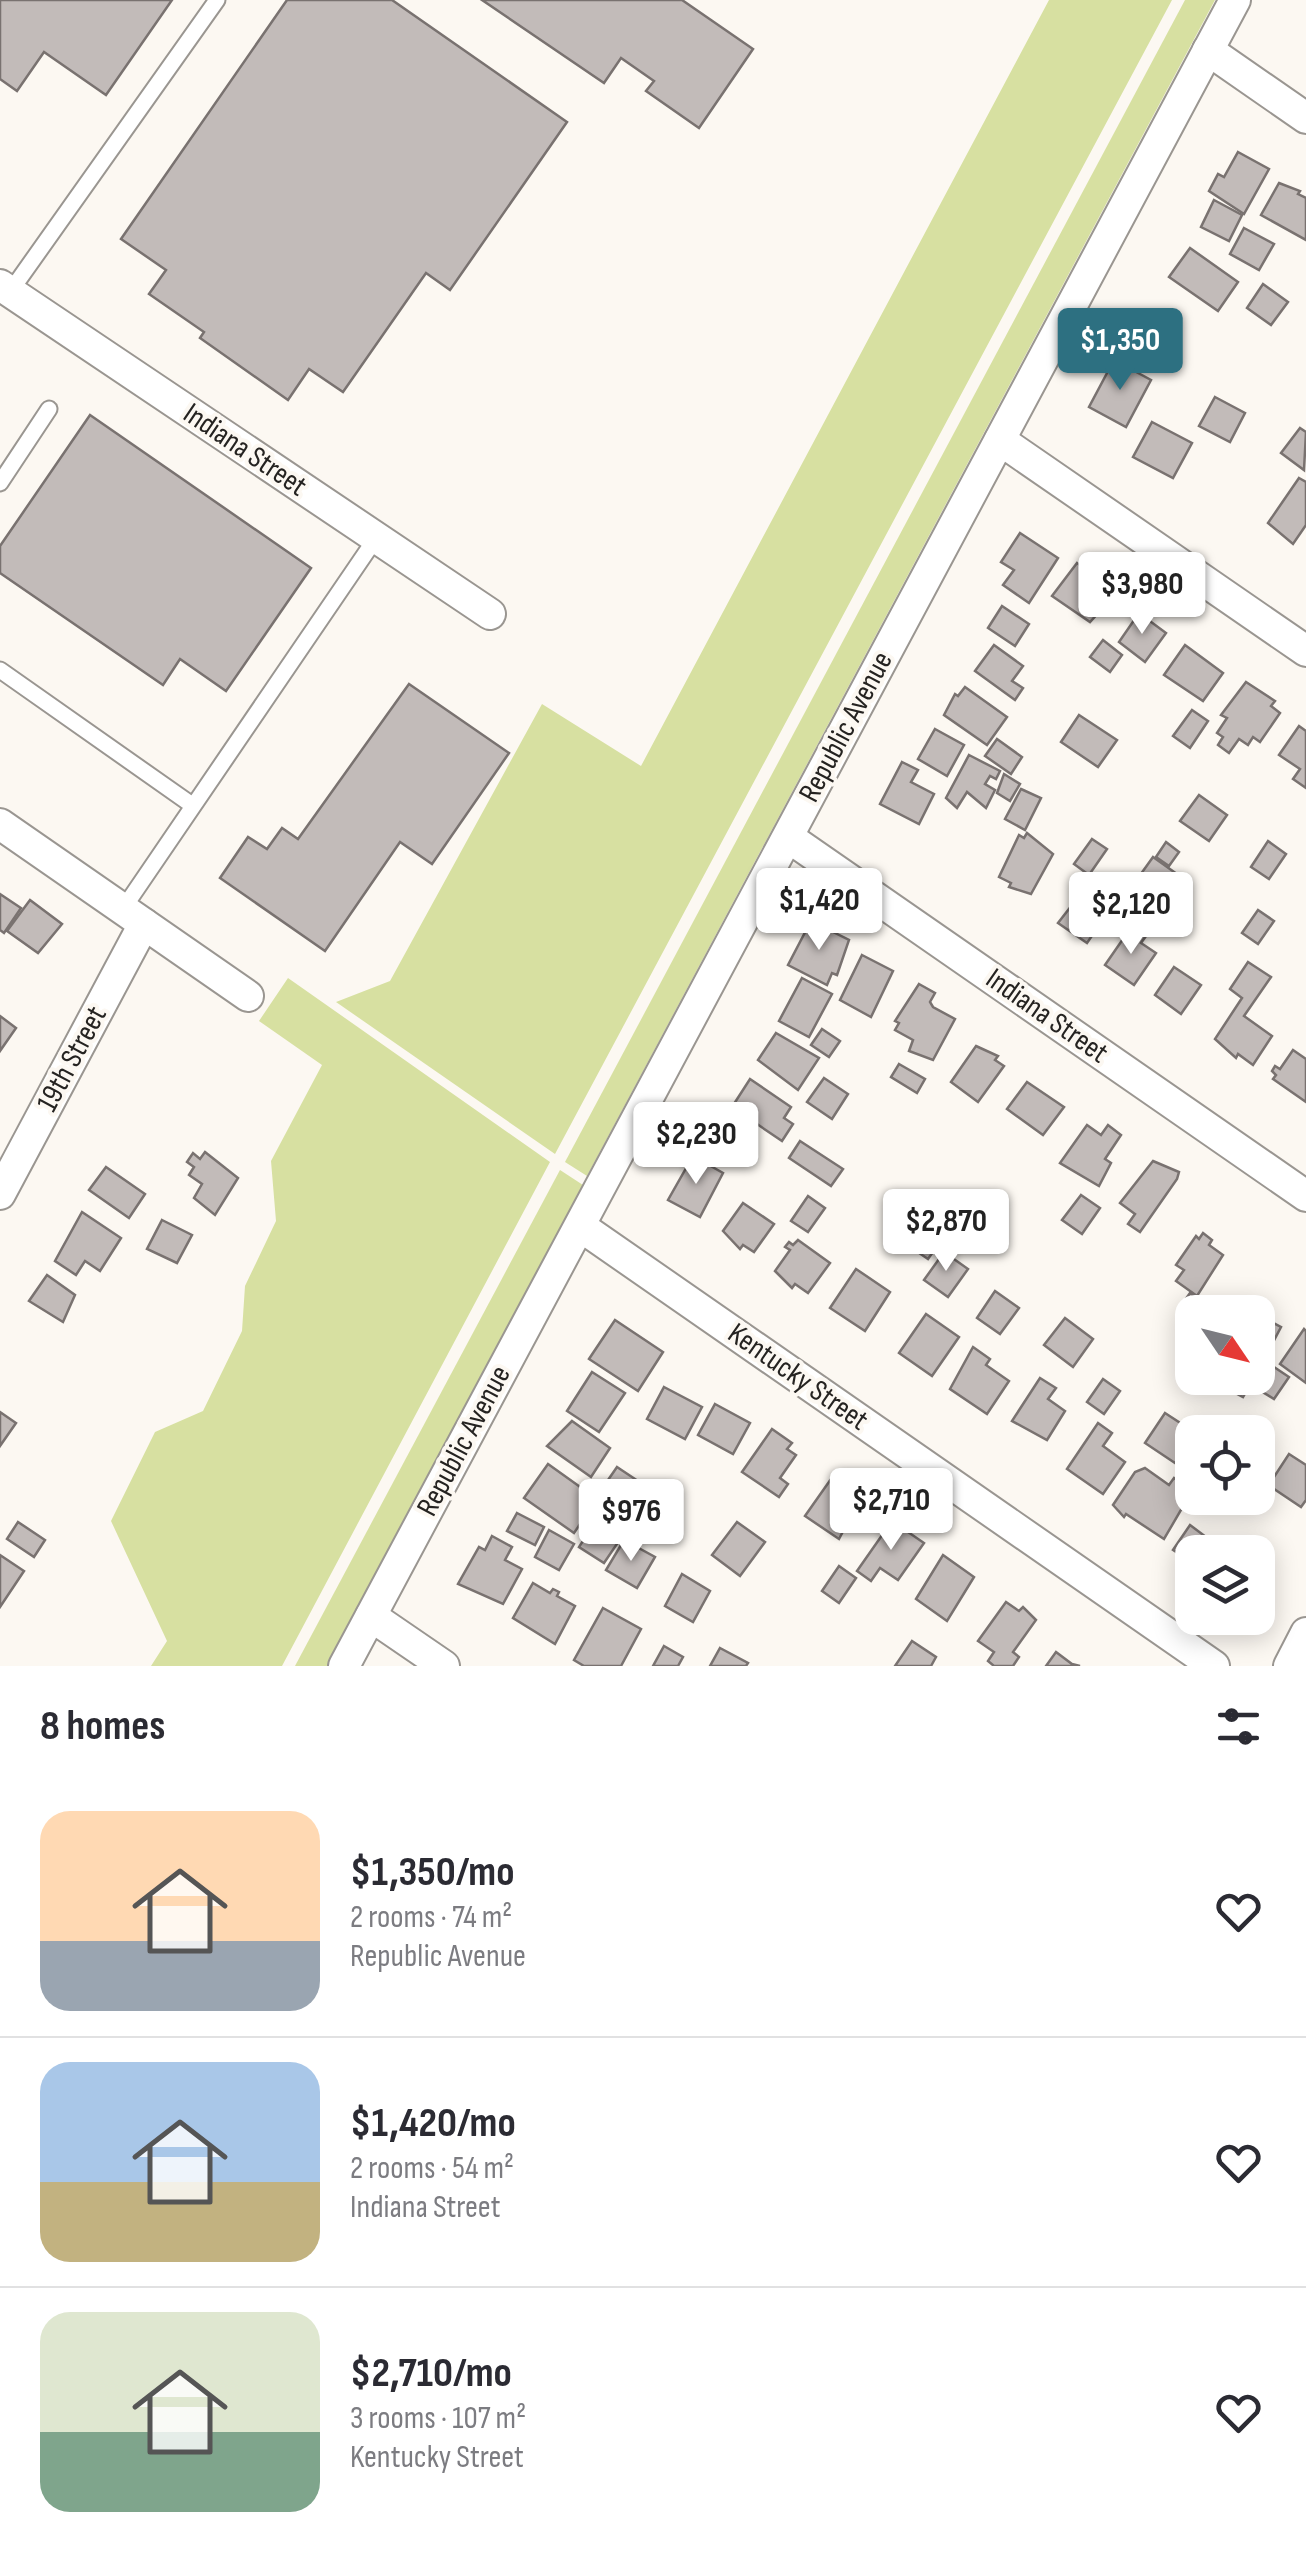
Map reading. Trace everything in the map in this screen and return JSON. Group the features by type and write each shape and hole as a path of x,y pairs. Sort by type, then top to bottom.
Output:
{"street":[{"name":"Republic Avenue","path":"344,1666 1235,0"},
{"path":"1208,50 1306,118"},
{"name":"Indiana Street","path":"5,288 490,614"},
{"path":"1000,440 1306,652"},
{"path":"0,824 248,996"},
{"name":"Indiana Street","path":"788,836 1306,1196"},
{"name":"19th Street","path":"0,1194 134,916"},
{"name":"Kentucky Street","path":"580,1226 1214,1666"},
{"path":"371,1616 444,1666"},
{"path":"1289,1666 1306,1634"}],"lane":[{"path":"5,288 216,0"},
{"path":"0,483 49,409"},
{"path":"134,916 192,805 376,538"},
{"path":"0,670 192,805"}],"green space":[{"path":"1049,0 1172,0 555,1154 336,1002 390,981 542,704 641,766"},
{"path":"1185,0 1215,0 587,1176 565,1162"},
{"path":"288,978 550,1162 282,1666 151,1666 167,1641 111,1521 155,1432 203,1411 242,1331 245,1286 276,1221 271,1161 322,1065 259,1021"},
{"path":"560,1170 583,1185 327,1666 295,1666"}],"building":[{"path":"0,0 172,0 106,95 44,52 17,91 0,79"},
{"path":"287,0 392,0 567,122 450,290 426,273 343,392 309,369 288,400 200,338 204,332 149,294 166,270 121,239"},
{"path":"482,0 682,0 753,49 699,128 646,91 654,81 621,58 604,83"},
{"path":"1238,152 1269,169 1244,214 1209,191 1218,174 1224,177"},
{"path":"1279,183 1300,191 1298,194 1306,198 1306,240 1261,215"},
{"path":"1214,200 1242,215 1229,241 1201,227"},
{"path":"1244,228 1274,244 1259,270 1230,254"},
{"path":"1190,248 1238,282 1218,311 1169,277"},
{"path":"1263,284 1288,302 1271,325 1247,308"},
{"path":"1138,314 1170,330 1154,362 1122,345"},
{"path":"1114,360 1151,380 1126,427 1089,407"},
{"path":"1215,397 1245,413 1230,442 1199,426"},
{"path":"90,415 311,568 226,691 180,659 163,685 0,573 0,546"},
{"path":"1152,422 1192,443 1173,478 1133,457"},
{"path":"1300,428 1306,432 1304,470 1281,453"},
{"path":"1299,478 1306,482 1306,525 1293,544 1268,523"},
{"path":"1020,533 1058,558 1029,603 1003,585 1014,570 1001,562"},
{"path":"1077,563 1101,580 1097,586 1109,594 1109,601 1090,622 1052,596"},
{"path":"1002,606 1029,624 1015,646 988,628"},
{"path":"1139,613 1166,633 1145,662 1119,642"},
{"path":"1103,640 1122,655 1110,672 1090,657"},
{"path":"994,645 1023,666 1012,681 1023,688 1015,700 975,671"},
{"path":"1185,645 1223,673 1203,701 1164,675"},
{"path":"1246,682 1275,701 1271,706 1280,713 1260,742 1253,737 1248,745 1239,739 1229,753 1218,745 1223,737 1217,733 1227,718 1221,715"},
{"path":"409,684 509,753 432,864 400,842 325,951 220,878 248,837 267,849 282,828 298,839"},
{"path":"965,687 1007,717 987,745 944,715 955,694 958,696"},
{"path":"1192,710 1208,721 1190,748 1173,736"},
{"path":"1079,715 1117,740 1098,767 1061,742"},
{"path":"1299,726 1306,731 1306,788 1293,779 1300,769 1279,755"},
{"path":"935,729 964,745 947,776 918,759"},
{"path":"997,739 1022,757 1011,774 985,756"},
{"path":"969,755 1000,771 996,779 990,776 985,784 995,790 986,808 967,792 957,808 946,798"},
{"path":"902,762 918,770 911,782 934,794 919,824 880,804"},
{"path":"1004,774 1020,784 1010,801 997,793"},
{"path":"1021,789 1041,798 1025,830 1005,819"},
{"path":"1199,795 1227,815 1209,841 1180,821"},
{"path":"1027,833 1053,854 1031,894 1009,887 1011,883 999,877 1019,835 1024,838"},
{"path":"1092,839 1107,849 1089,875 1074,864"},
{"path":"1268,841 1286,854 1269,879 1251,867"},
{"path":"1166,842 1179,852 1169,866 1156,857"},
{"path":"1153,857 1184,879 1164,907 1133,885"},
{"path":"1090,882 1098,887 1092,895 1111,908 1087,943 1058,923"},
{"path":"0,894 21,908 4,933 0,930"},
{"path":"30,900 62,924 38,953 7,931"},
{"path":"1258,910 1274,921 1258,944 1242,933"},
{"path":"811,921 849,940 837,975 832,973 827,985 788,965"},
{"path":"1132,926 1146,936 1141,943 1156,953 1134,985 1105,965"},
{"path":"862,955 893,971 871,1017 840,1000"},
{"path":"1248,962 1271,977 1244,1016 1272,1036 1253,1065 1238,1054 1236,1058 1215,1039 1242,998 1230,989"},
{"path":"1174,967 1201,985 1181,1014 1155,995"},
{"path":"802,978 832,994 809,1037 779,1021"},
{"path":"919,984 935,993 930,1002 933,1007 955,1019 933,1060 909,1051 913,1040 895,1030 899,1023 895,1021"},
{"path":"0,1016 16,1028 0,1051"},
{"path":"822,1029 840,1041 829,1057 811,1045"},
{"path":"776,1033 819,1058 798,1090 758,1060"},
{"path":"976,1046 998,1056 995,1060 1004,1066 978,1102 951,1082"},
{"path":"1293,1050 1306,1059 1306,1102 1273,1079 1275,1066 1280,1069"},
{"path":"899,1064 925,1079 917,1093 891,1077"},
{"path":"824,1078 848,1094 832,1119 807,1102"},
{"path":"750,1079 791,1107 784,1118 793,1124 782,1141 732,1107"},
{"path":"1027,1082 1064,1107 1043,1135 1007,1109"},
{"path":"725,1125 749,1137 737,1160 713,1147"},
{"path":"1087,1125 1101,1135 1108,1125 1121,1135 1105,1159 1111,1163 1099,1186 1060,1163"},
{"path":"800,1141 843,1169 831,1186 789,1158"},
{"path":"205,1152 238,1178 215,1215 194,1198 202,1184 189,1175 194,1167 187,1162 193,1153 200,1159"},
{"path":"693,1156 723,1173 700,1217 668,1200"},
{"path":"1153,1161 1179,1172 1140,1232 1128,1224 1135,1214 1120,1203"},
{"path":"106,1167 145,1194 129,1218 89,1190"},
{"path":"1081,1195 1100,1208 1082,1234 1062,1220"},
{"path":"808,1196 825,1208 808,1232 791,1221"},
{"path":"743,1203 774,1224 754,1252 743,1245 740,1249 723,1231"},
{"path":"935,1203 957,1218 928,1259 906,1244"},
{"path":"82,1212 121,1238 100,1271 85,1261 76,1275 55,1261"},
{"path":"162,1220 192,1235 177,1263 147,1249"},
{"path":"1203,1233 1212,1240 1209,1245 1223,1255 1196,1295 1176,1281 1184,1270 1176,1265 1196,1236 1199,1239"},
{"path":"798,1240 830,1263 808,1293 795,1284 792,1288 775,1271 790,1250 785,1247"},
{"path":"944,1252 968,1269 948,1297 924,1280"},
{"path":"856,1269 890,1292 865,1331 830,1308"},
{"path":"47,1275 75,1295 63,1322 29,1301"},
{"path":"995,1291 1019,1308 1000,1334 977,1318"},
{"path":"926,1314 959,1337 932,1376 899,1353"},
{"path":"1065,1318 1093,1339 1073,1367 1044,1345"},
{"path":"615,1320 663,1352 638,1391 589,1359"},
{"path":"1306,1331 1306,1383 1280,1364"},
{"path":"973,1347 990,1359 986,1365 1009,1381 987,1414 950,1389"},
{"path":"1275,1368 1289,1377 1274,1399 1267,1395 1275,1395"},
{"path":"592,1372 625,1393 599,1432 567,1411"},
{"path":"1040,1378 1056,1388 1048,1399 1065,1411 1047,1440 1012,1421"},
{"path":"1103,1379 1120,1391 1104,1414 1087,1402"},
{"path":"664,1387 702,1407 685,1439 647,1419"},
{"path":"715,1404 750,1423 733,1454 698,1435"},
{"path":"0,1412 16,1423 0,1446"},
{"path":"1165,1413 1175,1420 1175,1463 1145,1443"},
{"path":"572,1421 610,1448 591,1477 547,1446"},
{"path":"1098,1423 1112,1433 1103,1446 1125,1462 1103,1494 1067,1469"},
{"path":"772,1429 792,1443 787,1449 796,1455 780,1478 788,1484 779,1497 742,1472"},
{"path":"1289,1454 1306,1465 1306,1500 1301,1507 1275,1490 1275,1475"},
{"path":"548,1464 597,1499 574,1533 524,1498"},
{"path":"617,1467 644,1485 623,1514 597,1496"},
{"path":"1145,1468 1169,1485 1175,1479 1178,1515 1164,1539 1126,1514 1124,1517 1113,1505 1135,1472"},
{"path":"831,1479 860,1499 839,1539 805,1516"},
{"path":"517,1513 544,1527 535,1545 507,1531"},
{"path":"892,1521 924,1543 898,1580 880,1568 871,1581 857,1571"},
{"path":"18,1522 45,1540 34,1557 7,1539"},
{"path":"595,1522 621,1538 604,1563 579,1547"},
{"path":"737,1522 765,1542 740,1576 712,1555"},
{"path":"1190,1525 1203,1535 1183,1535"},
{"path":"549,1530 574,1544 559,1570 535,1557"},
{"path":"492,1536 512,1547 505,1560 522,1569 503,1604 458,1584 479,1547 485,1550"},
{"path":"624,1540 655,1557 637,1588 606,1570"},
{"path":"0,1555 24,1571 0,1607"},
{"path":"943,1555 974,1577 947,1621 916,1599"},
{"path":"839,1566 856,1578 839,1603 822,1591"},
{"path":"682,1574 710,1591 693,1622 665,1606"},
{"path":"533,1583 550,1593 553,1589 559,1592 557,1596 575,1606 555,1644 513,1618"},
{"path":"1006,1602 1019,1611 1023,1607 1036,1620 1013,1652 1019,1657 1013,1666 994,1666 988,1661 994,1652 978,1641"},
{"path":"603,1608 641,1629 621,1666 584,1666 574,1660"},
{"path":"912,1641 936,1657 931,1666 895,1666"},
{"path":"664,1646 683,1657 678,1666 653,1666"},
{"path":"720,1648 748,1663 710,1666"},
{"path":"1056,1652 1072,1664 1080,1666 1046,1666"}]}
